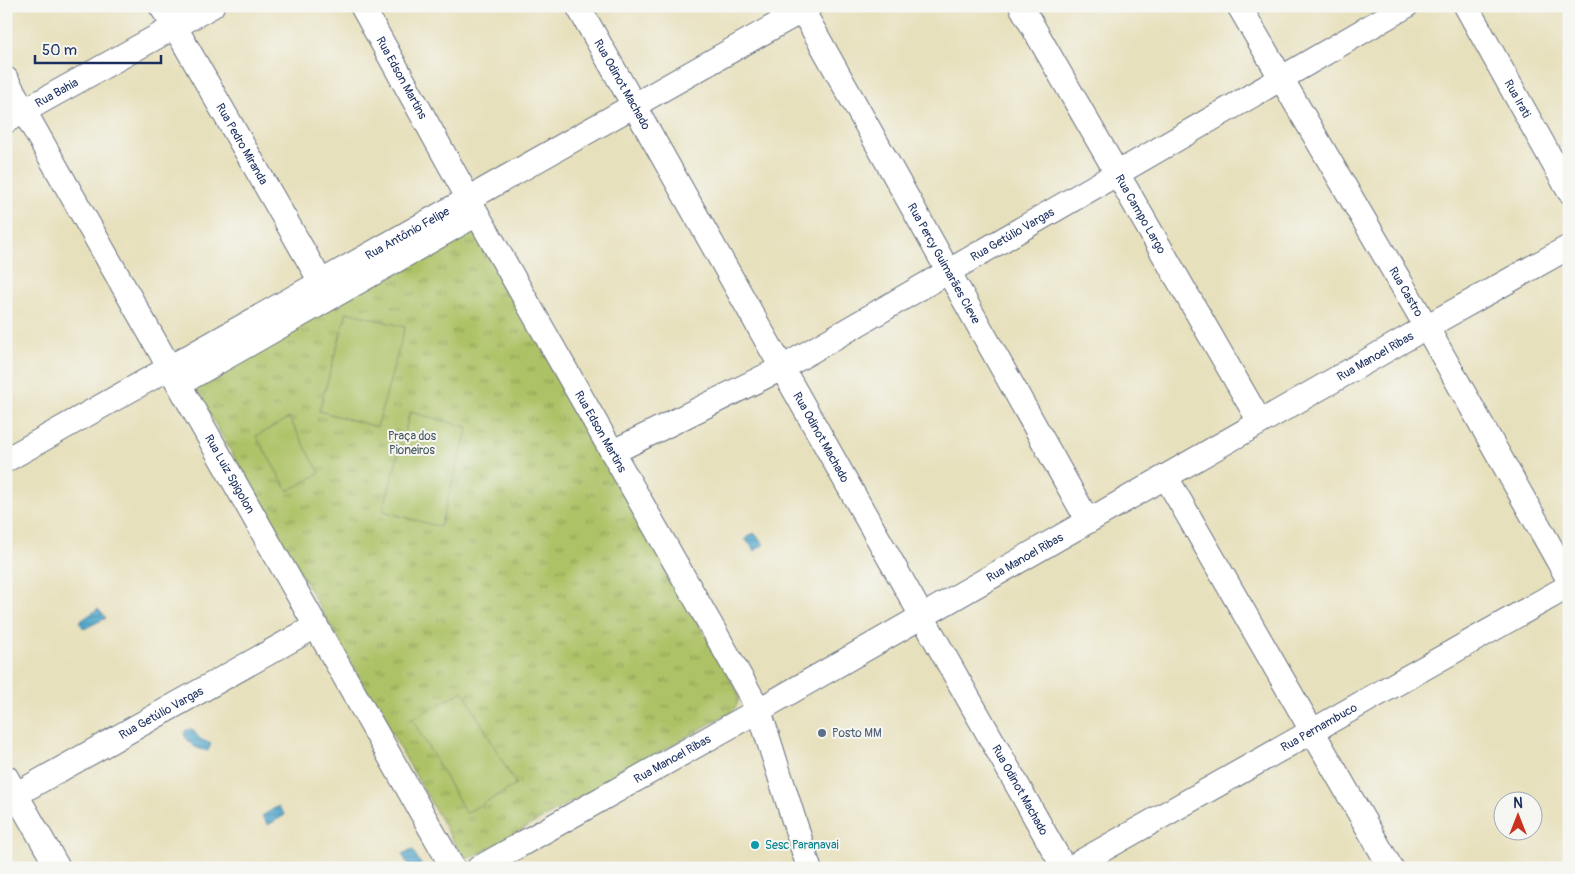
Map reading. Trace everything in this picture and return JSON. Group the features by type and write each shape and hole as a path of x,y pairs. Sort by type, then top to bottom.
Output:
{"street":[{"name":"Rua Pedro Miranda","path":"161,6 175,27 321,282"},
{"name":"Rua Bahia","path":"15,116 212,6"},
{"name":"Rua Edson Martins","path":"362,6 473,207 759,710 809,868"},
{"name":"Rua Odinot Machado","path":"578,6 1064,868"},
{"name":"Rua Campo Largo","path":"1021,6 1260,422"},
{"name":"Rua Castro","path":"1239,6 1426,326 1569,580"},
{"name":"Rua Getúlio Vargas","path":"613,452 782,368 1406,6"},
{"name":"Rua Irati","path":"1466,6 1569,192"},
{"name":"Rua Antônio Felipe","path":"6,460 174,376 473,207 635,106 804,8"},
{"name":"Rua Percy Guimarães Cleve","path":"804,8 948,272 1088,521"},
{"name":"Rua Luiz Spigolon","path":"6,79 15,116 174,376 453,868"},
{"name":"Rua Antônio Felipe","path":"174,376 321,282 473,207"},
{"name":"Rua Manoel Ribas","path":"478,868 922,617 1426,326 1569,247"},
{"path":"1166,476 1392,868"},
{"name":"Rua Pernambuco","path":"1070,868 1569,586"},
{"name":"Rua Getúlio Vargas","path":"10,791 316,626"},
{"path":"10,791 58,868"}],"green space":[{"name":"Praça dos Pioneiros","path":"473,227 738,693 738,703 731,712 475,856 467,858 461,855 196,390 196,383"},
{"path":"347,312 405,327 377,427 319,411"},
{"path":"410,412 468,427 440,527 383,511"},
{"path":"289,418 320,473 288,491 256,436"},
{"path":"463,691 516,785 466,813 412,719"}],"water":[{"path":"754,533 764,544 755,551 745,539"},
{"path":"98,609 106,618 84,629 79,622"},
{"path":"192,729 200,739 211,744 208,751 196,748 188,741 184,734 186,730"},
{"path":"278,806 285,815 268,825 262,816"},
{"path":"412,849 423,868 410,868 402,854"}],"place":[{"name":"Posto MM","path":"822,733"},
{"name":"Sesc Paranavai","path":"755,845"}]}
